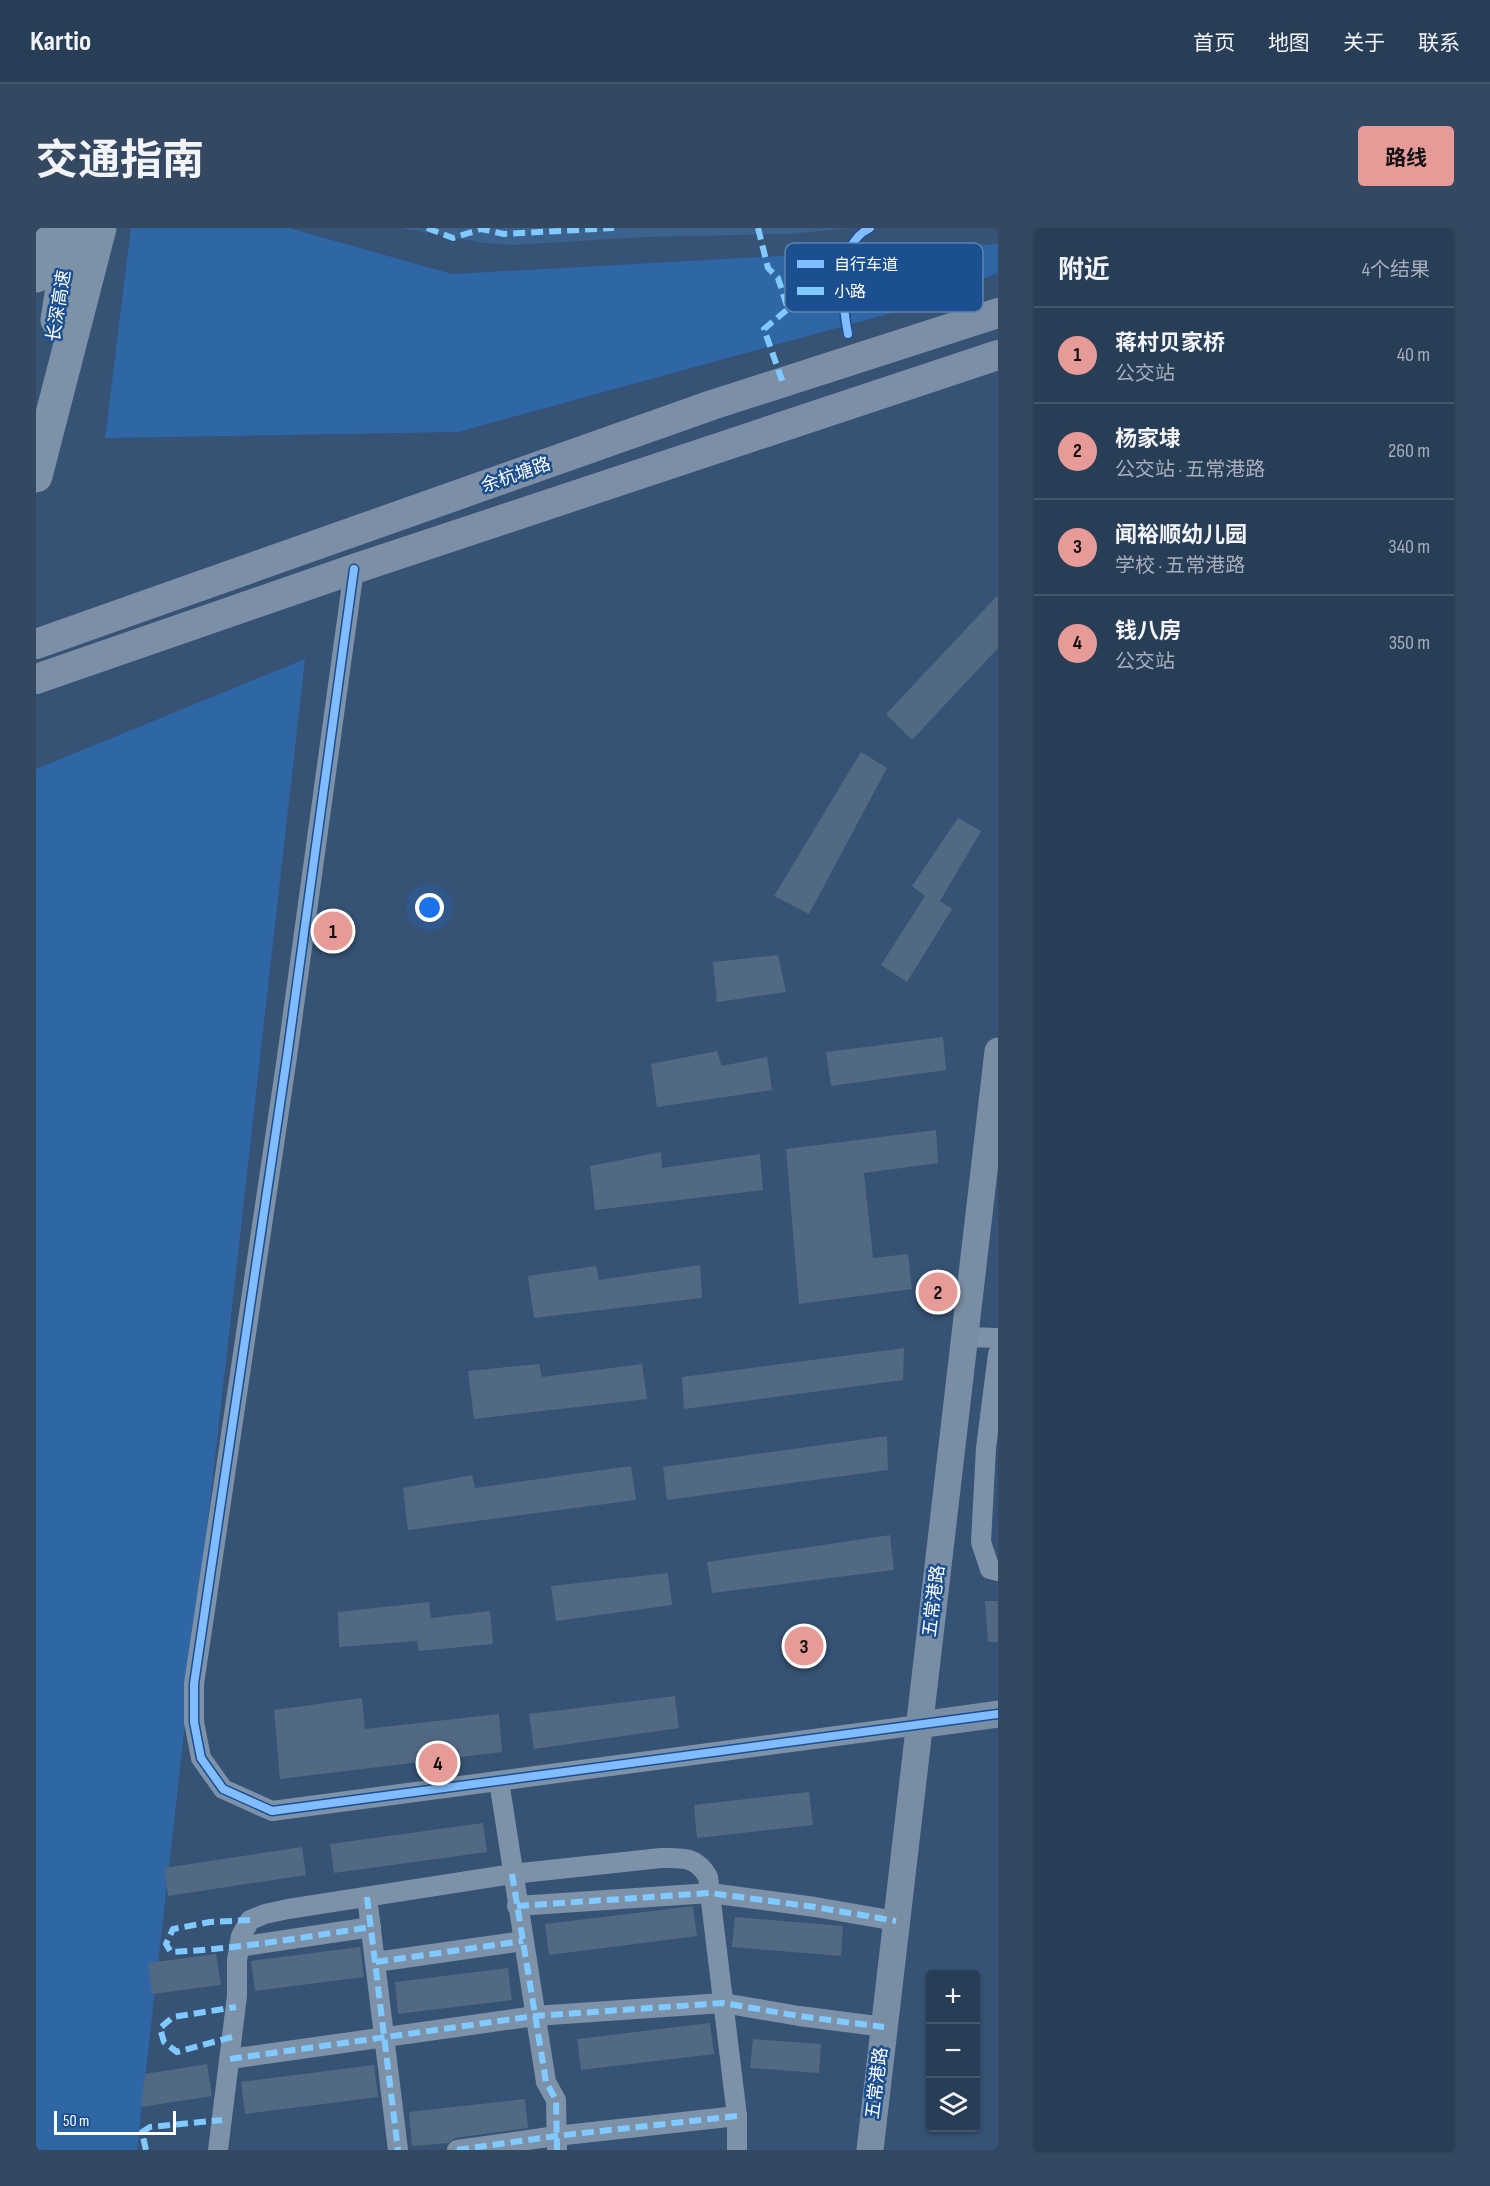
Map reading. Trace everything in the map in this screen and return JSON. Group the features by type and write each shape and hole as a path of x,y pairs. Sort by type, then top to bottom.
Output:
{"highway":[{"name":"长深高速","path":"36,276 43,228"},
{"name":"长深高速","path":"36,455 71,228"},
{"path":"36,476 100,228"}],"main road":[{"name":"余杭塘路","path":"36,644 712,405 998,313"},
{"name":"余杭塘路","path":"36,679 354,569 998,355"}],"street":[{"path":"354,569 285,1069 194,1684 194,1722 201,1758 223,1789 272,1811 998,1714"},
{"name":"五常港路","path":"870,2150 998,1051"},
{"path":"964,1336 998,1338"},
{"path":"998,1354 986,1448 991,1486 981,1542 990,1569 998,1571"},
{"path":"499,1780 546,2082 556,2100 556,2143"},
{"path":"218,2150 237,1996 237,1960 241,1936 250,1920 265,1914 512,1874 661,1857 685,1858 701,1865 708,1877 737,2116 737,2150"},
{"path":"517,1906 710,1893 815,1906 896,1921"},
{"path":"367,1897 398,2150"},
{"path":"239,1947 371,1927"},
{"path":"376,1962 523,1941"},
{"path":"230,2060 535,2016 723,2003 884,2027"},
{"path":"457,2150 556,2143 737,2116"}],"shaded area":[{"path":"131,228 289,228 452,274 785,256 785,312 893,312 458,432 105,438"},
{"path":"401,228 850,228 791,234 647,237 512,245 484,243"},
{"path":"998,244 998,273 983,279 983,245"},
{"path":"305,659 137,2150 36,2150 36,769"}],"building":[{"path":"998,595 998,648 912,740 886,714"},
{"path":"861,752 887,768 809,914 774,896"},
{"path":"958,818 981,831 940,901 952,909 907,982 881,965 925,896 912,886"},
{"path":"778,955 786,992 717,1002 713,962"},
{"path":"943,1037 946,1070 831,1086 826,1052"},
{"path":"717,1051 722,1066 767,1057 772,1090 657,1107 651,1064"},
{"path":"936,1130 938,1163 864,1173 873,1258 908,1254 912,1289 799,1304 786,1149"},
{"path":"661,1152 662,1168 760,1154 763,1190 595,1210 590,1166"},
{"path":"700,1265 702,1298 534,1318 528,1276 596,1266 599,1280"},
{"path":"904,1348 903,1380 684,1409 682,1377"},
{"path":"539,1364 542,1377 642,1364 647,1399 474,1419 468,1371"},
{"path":"887,1436 888,1470 667,1500 663,1467"},
{"path":"631,1466 636,1500 408,1530 403,1488 472,1475 475,1488"},
{"path":"890,1535 894,1570 712,1593 707,1562"},
{"path":"668,1573 672,1605 556,1621 551,1586"},
{"path":"985,1601 998,1601 998,1642 988,1642"},
{"path":"429,1602 431,1618 490,1611 493,1644 419,1651 417,1641 339,1647 338,1612"},
{"path":"675,1696 679,1728 534,1749 529,1714"},
{"path":"362,1698 365,1729 499,1714 502,1752 280,1779 274,1710"},
{"path":"809,1792 813,1825 697,1838 694,1805"},
{"path":"483,1823 487,1852 334,1873 330,1844"},
{"path":"302,1847 306,1875 168,1896 164,1868"},
{"path":"693,1906 697,1936 549,1955 545,1924"},
{"path":"735,1917 843,1926 841,1956 732,1947"},
{"path":"360,1947 364,1977 255,1991 251,1961"},
{"path":"216,1954 221,1985 152,1994 148,1963"},
{"path":"508,1968 512,2000 398,2014 395,1982"},
{"path":"710,2023 714,2054 581,2070 577,2039"},
{"path":"753,2039 821,2044 819,2073 750,2068"},
{"path":"207,2064 212,2096 141,2107 145,2074"},
{"path":"374,2065 378,2097 245,2114 241,2082"},
{"path":"525,2099 528,2128 455,2138 448,2143 412,2146 409,2112"}],"marked path":[{"path":"427,228 453,238 481,229 504,234 614,228"},
{"path":"758,228 768,268 778,278 785,300"},
{"path":"783,383 764,329 785,312"},
{"path":"512,1874 546,2082 556,2100 557,2150"},
{"path":"517,1906 710,1893 896,1921"},
{"path":"367,1897 398,2150"},
{"path":"250,1920 210,1922 173,1929 166,1944 171,1952 221,1948 371,1927"},
{"path":"376,1962 523,1941"},
{"path":"230,2059 535,2016 723,2003 884,2027"},
{"path":"232,2037 177,2052 164,2042 160,2028 173,2017 236,2007"},
{"path":"457,2150 556,2136 737,2116"},
{"path":"146,2150 142,2132 150,2127 222,2120"}],"cycle path":[{"path":"854,243 870,228"},
{"path":"845,312 848,334"},
{"path":"354,569 287,1057 194,1684 194,1722 201,1758 223,1789 272,1811 998,1714"}],"place":[{"name":"蒋村贝家桥","path":"333,931"},
{"name":"杨家埭","path":"938,1292"},
{"name":"闻裕顺幼儿园","path":"804,1646"},
{"name":"钱八房","path":"438,1763"}]}
